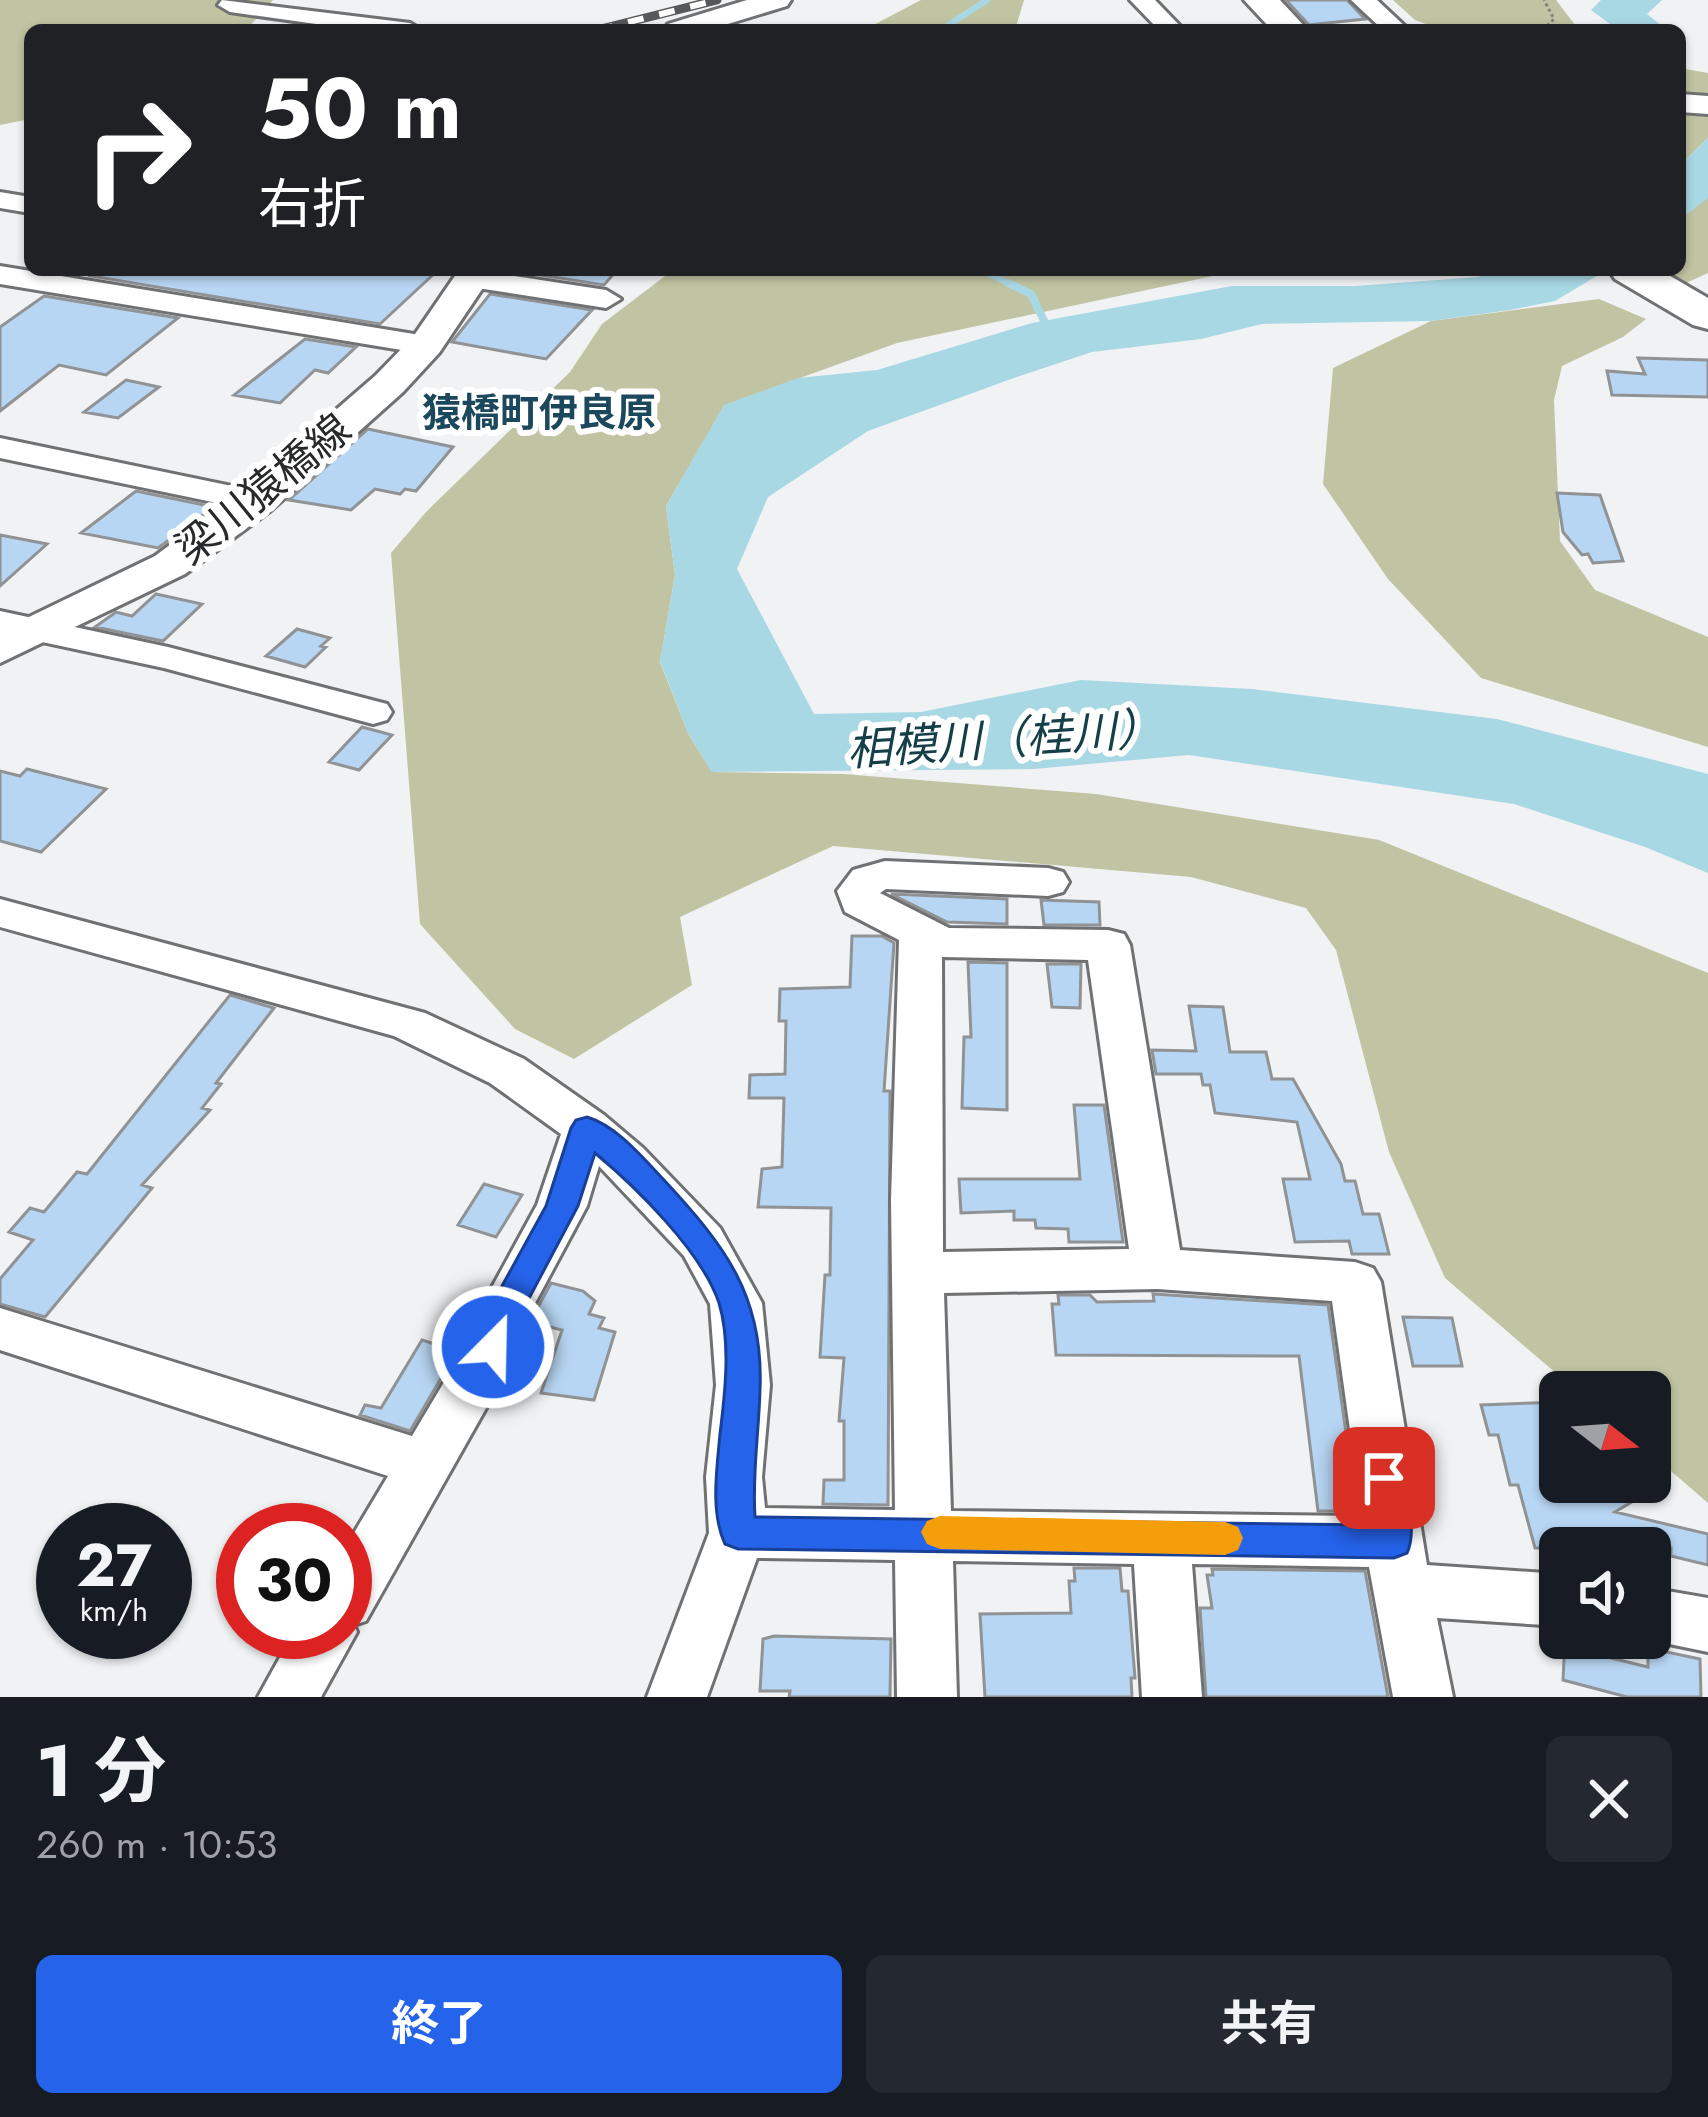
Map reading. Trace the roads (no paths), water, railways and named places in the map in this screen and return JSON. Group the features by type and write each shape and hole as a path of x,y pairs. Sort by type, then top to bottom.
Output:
{"highway":[{"path":"1261,0 1285,24"},
{"path":"1640,276 1694,308"}],"main road":[{"path":"699,24 750,9"},
{"name":"梁川猿橋線","path":"0,649 170,565 256,501 389,384 425,345 473,276"}],"street":[{"path":"1142,0 1166,24"},
{"path":"1363,0 1389,24"},
{"path":"230,4 368,24"},
{"path":"0,275 425,345"},
{"path":"100,291 121,276"},
{"path":"505,276 552,279 606,299"},
{"path":"0,448 256,501"},
{"path":"0,622 168,658 373,712"},
{"path":"940,942 860,902 858,891 868,880 885,875 1048,882"},
{"path":"0,913 409,1024 507,1071 587,1128 626,1161 702,1242 736,1303 743,1385 734,1477 738,1533 677,1697"},
{"path":"927,1697 919,1273 920,942 1108,945 1157,1269"},
{"path":"372,1557 493,1347 492,1335 562,1206 587,1128"},
{"path":"919,1273 1157,1269 1355,1282 1423,1697"},
{"path":"0,1329 427,1465"},
{"path":"738,1533 1162,1537 1399,1566 1539,1596"},
{"path":"1162,1537 1172,1697"},
{"path":"1671,1619 1708,1625"},
{"path":"288,1697 311,1659"}],"water":[{"path":"1601,0 1662,0 1647,14 1660,24 1610,24 1591,10"},
{"path":"1708,138 1708,198 1686,214 1686,159"},
{"name":"相模川（桂川）","path":"1597,276 1555,301 1510,310 1431,321 1262,324 1201,339 1092,352 1014,378 868,431 768,497 737,569 814,714 921,712 1081,680 1252,689 1497,719 1708,774 1708,873 1514,804 1189,755 1034,769 712,772 688,733 660,661 675,575 666,506 724,405 798,378 877,370 1032,323 1232,286 1355,286 1478,277"}],"waterway":[{"path":"950,24 987,0"},
{"path":"993,276 1014,286"},
{"path":"1008,283 1031,294 1049,331"}],"railway":[{"path":"621,24 717,0"}],"district":[{"name":"猿橋町伊良原","path":"539,412"}]}
